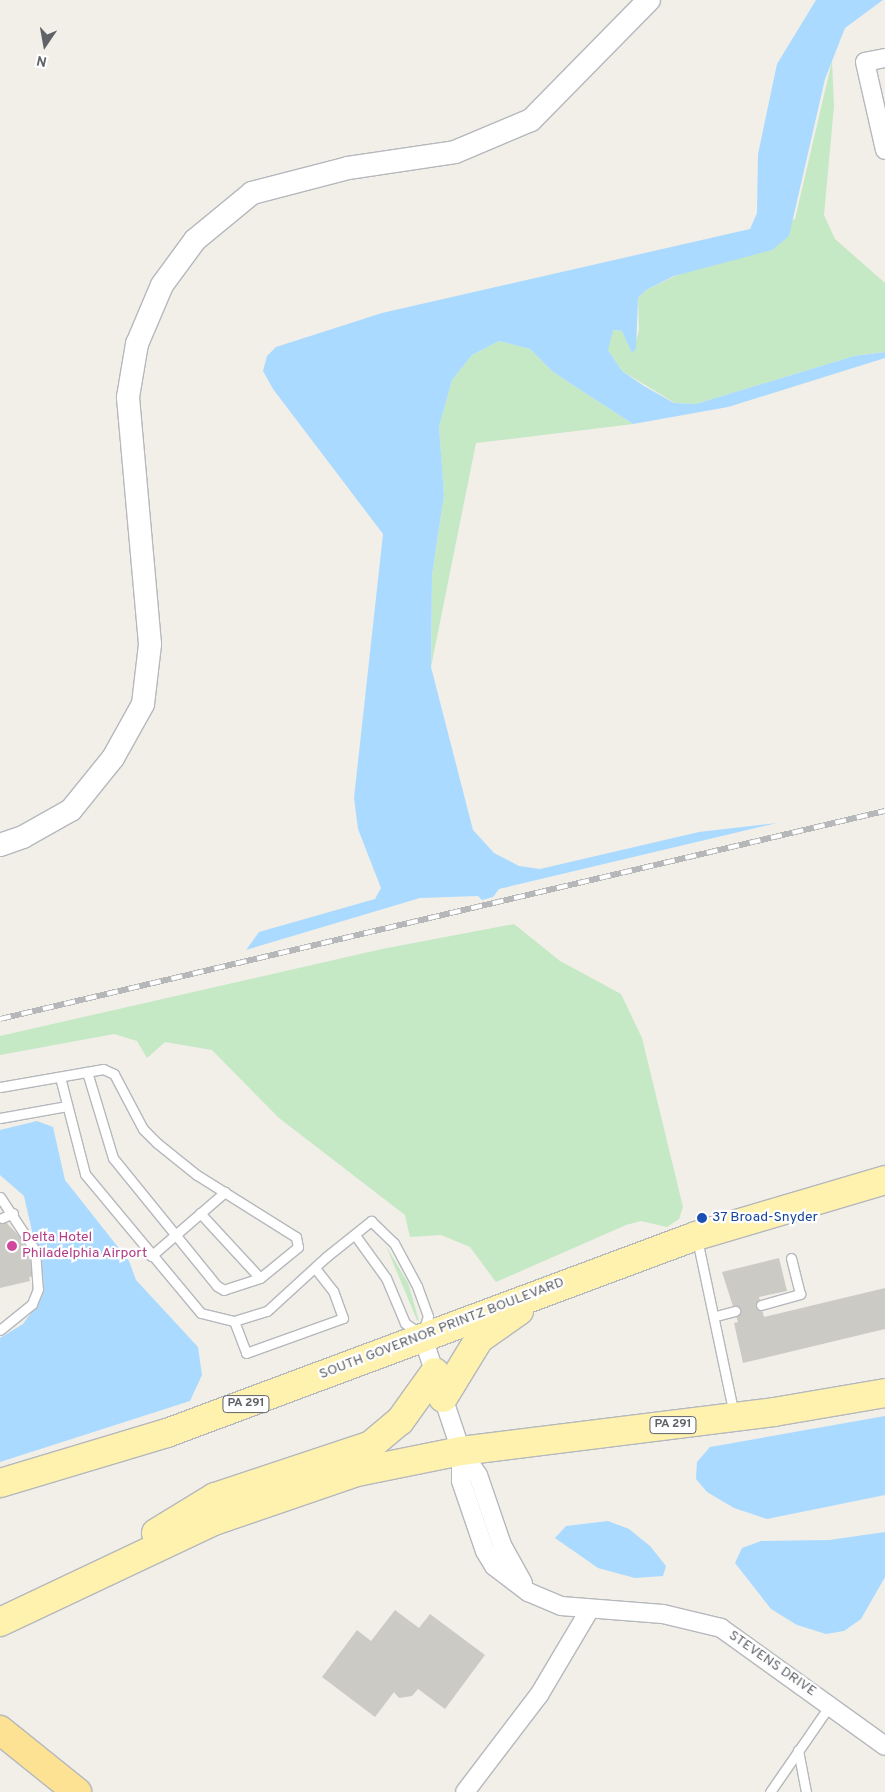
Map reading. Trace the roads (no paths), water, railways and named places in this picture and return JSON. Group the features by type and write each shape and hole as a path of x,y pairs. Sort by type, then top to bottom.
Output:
{"highway":[{"path":"0,1730 78,1792"}],"main road":[{"name":"SOUTH GOVERNOR PRINTZ BOULEVARD","path":"0,1483 167,1433 422,1335 696,1236 885,1180"},
{"path":"443,1398 479,1339 576,1278"},
{"path":"98,1575 178,1518 215,1497 381,1439 407,1413 435,1372"},
{"name":"PA 291","path":"0,1622 214,1521 329,1479 461,1451 735,1417 885,1393"}],"street":[{"path":"0,845 23,838 70,810 113,758 144,704 150,644 128,397 137,344 162,285 195,240 252,193 348,168 455,152 531,120 649,0"},
{"path":"885,58 865,62 885,150"},
{"name":"STEVENS DRIVE","path":"422,1335 461,1451 461,1482 485,1551 494,1566 528,1592 552,1604 590,1609 663,1614 720,1628 885,1746"},
{"path":"464,1792 539,1695 590,1609"}],"lane":[{"path":"0,1087 103,1069 114,1074 143,1129 157,1144 299,1241 260,1278 224,1290 173,1237 113,1158 87,1072"},
{"path":"60,1077 85,1174 151,1256 201,1313 234,1321 267,1311 315,1268 355,1234 371,1222 394,1243 417,1286 428,1316 422,1335 405,1323 386,1278 355,1234"},
{"path":"0,1118 67,1106"},
{"path":"151,1256 225,1192"},
{"path":"0,1197 13,1213 35,1250 38,1289 32,1304 0,1330"},
{"path":"2,1218 13,1213"},
{"path":"200,1213 260,1278"},
{"path":"696,1236 716,1316 735,1417"},
{"path":"761,1304 800,1294 791,1258"},
{"path":"234,1321 246,1353 343,1318 333,1291 315,1268"},
{"path":"716,1316 735,1311"},
{"path":"770,1792 830,1705"},
{"path":"798,1750 806,1792"}],"water":[{"path":"816,0 883,0 845,28 825,79 789,236 772,250 674,276 646,290 638,298 636,349 632,353 622,331 613,330 608,350 622,371 644,386 674,403 696,404 854,356 885,352 885,358 728,407 633,424 553,372 530,349 499,341 472,355 452,380 439,427 444,495 432,575 431,667 473,830 494,853 519,866 540,869 699,832 777,823 499,889 493,897 482,900 478,896 420,898 246,950 259,932 375,899 381,888 358,829 354,798 383,534 273,389 263,371 267,356 276,347 382,313 750,229 757,213 758,154 777,64"},
{"path":"37,1121 53,1127 65,1180 129,1261 136,1280 198,1347 202,1375 190,1401 0,1462 0,1338 23,1324 39,1302 44,1284 24,1196 0,1175 0,1130"},
{"path":"885,1416 885,1495 767,1519 734,1508 707,1492 696,1479 697,1462 710,1447"},
{"path":"608,1521 629,1529 650,1546 666,1566 663,1576 635,1578 598,1568 555,1538 566,1526"},
{"path":"885,1532 885,1577 861,1619 844,1631 826,1634 797,1625 771,1609 735,1563 742,1548 761,1541 829,1540"}],"railway":[{"path":"0,1019 885,811"}],"place":[{"name":"37 Broad-Snyder","path":"702,1218"},
{"name":"Delta Hotel Philadelphia Airport","path":"12,1246"}]}
